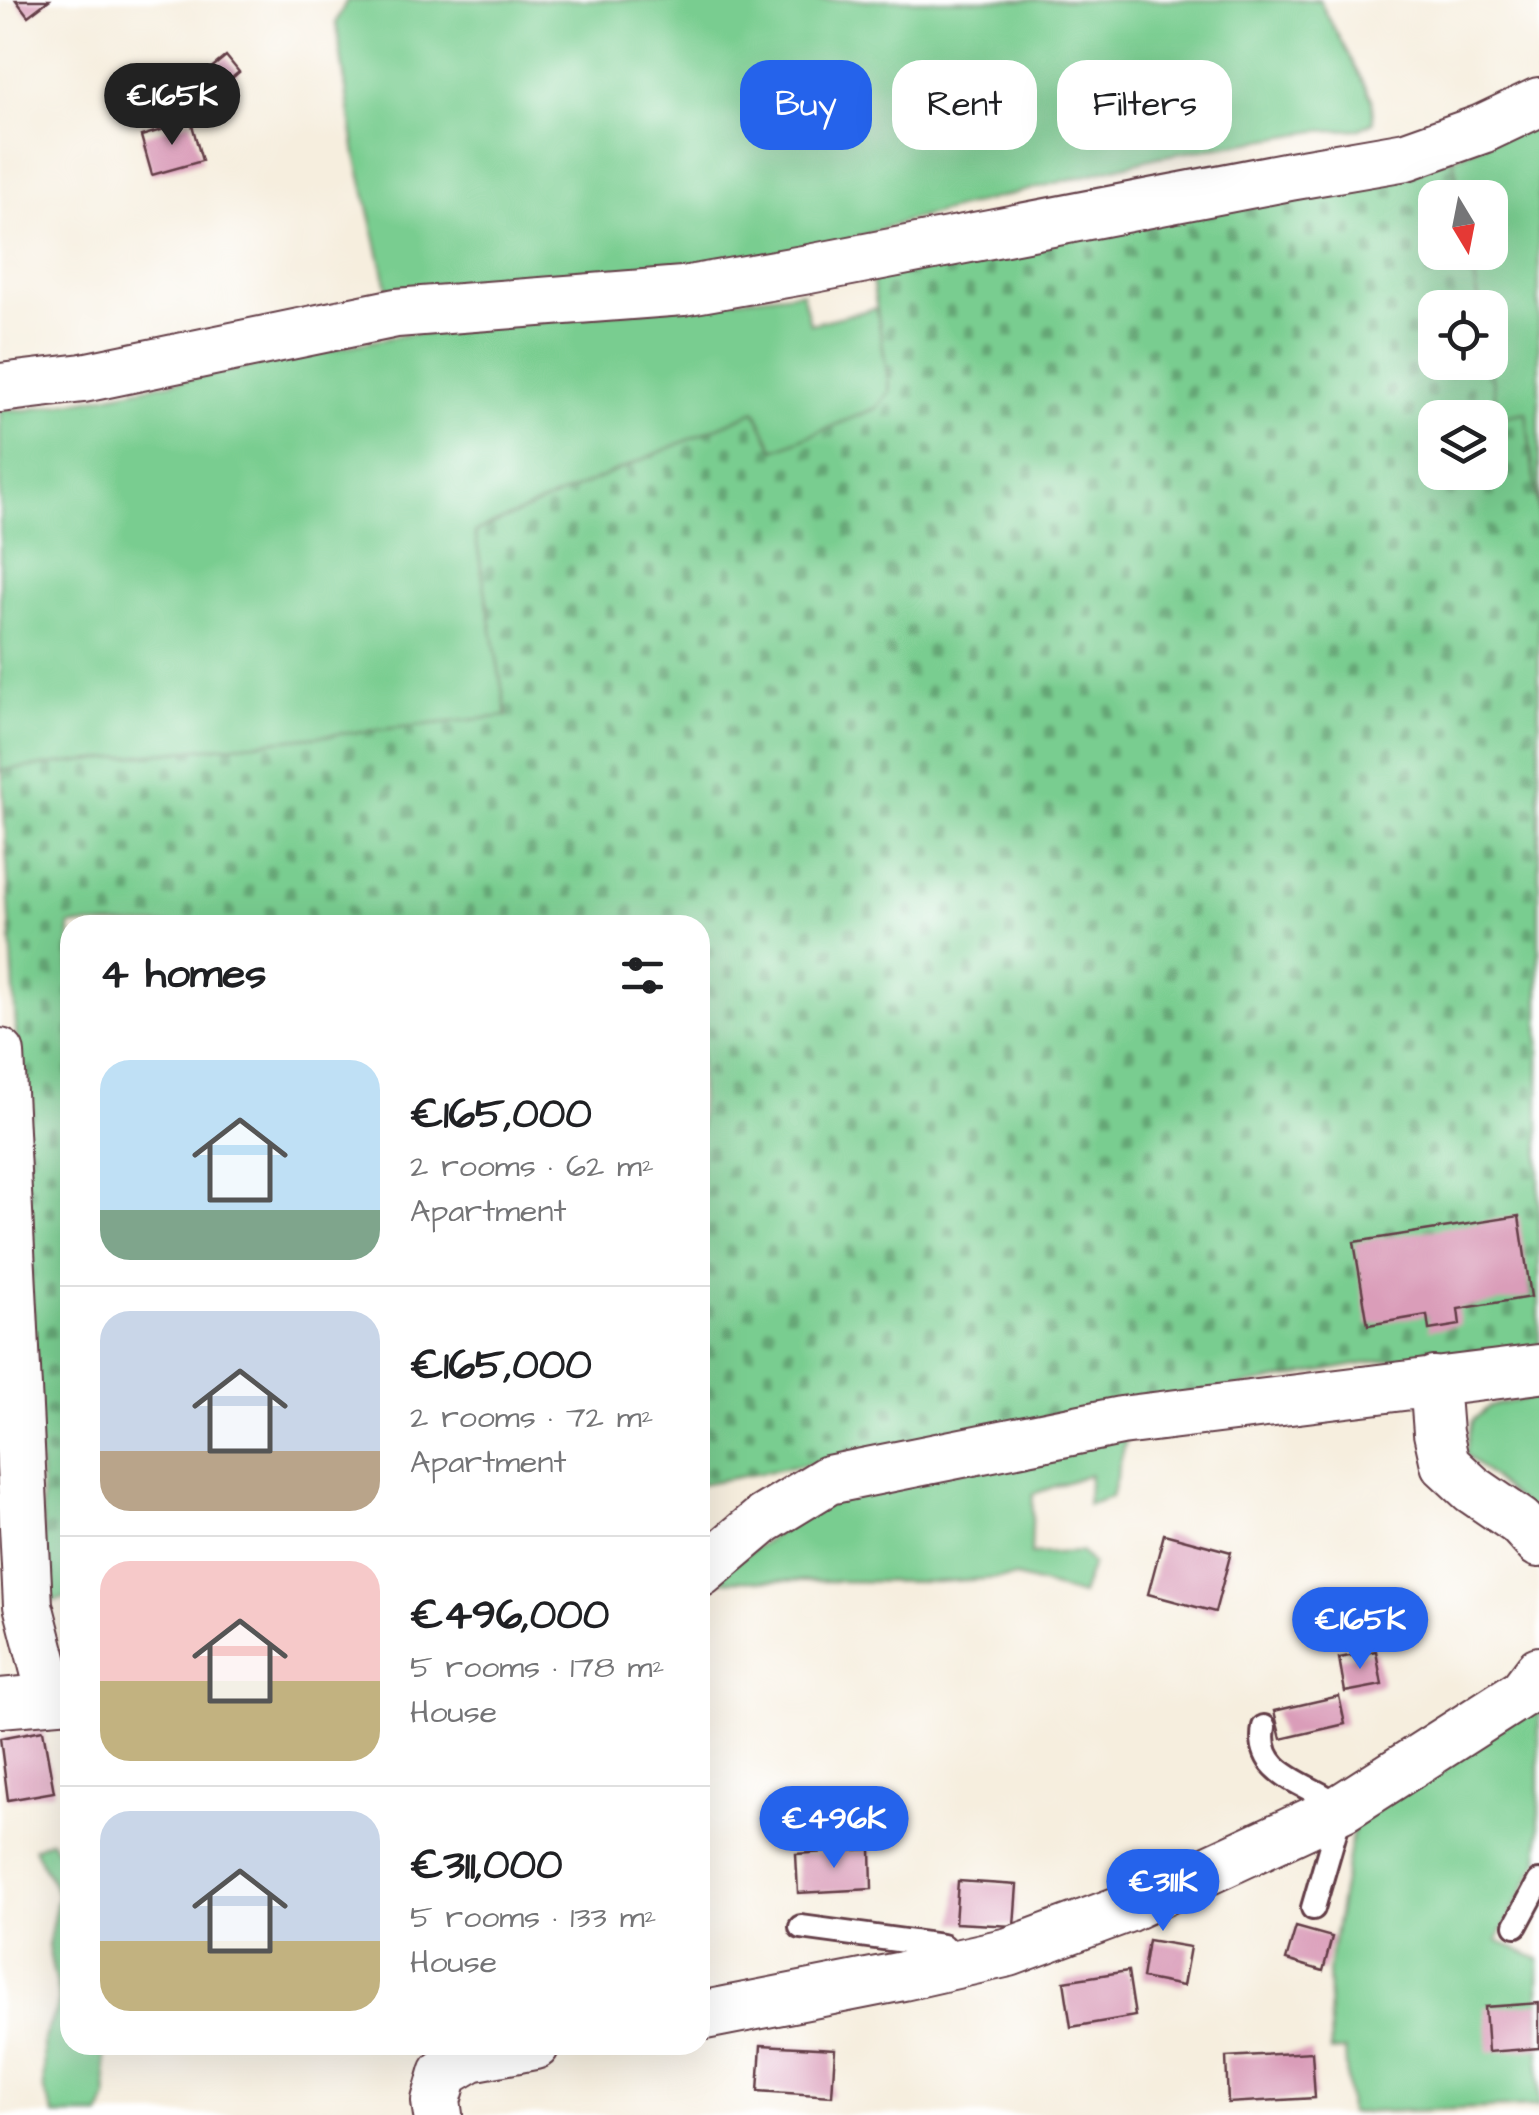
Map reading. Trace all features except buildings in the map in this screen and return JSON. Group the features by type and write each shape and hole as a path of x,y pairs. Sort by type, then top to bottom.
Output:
{"street":[{"path":"0,388 83,378 396,313 683,291 809,269 1406,156 1482,130 1539,102"},
{"path":"0,1053 8,1324 28,1605 60,1695"},
{"path":"710,1564 764,1519 828,1480 1121,1421 1539,1370"},
{"path":"1434,1382 1445,1464 1472,1489 1520,1522 1539,1543"},
{"path":"710,2014 1010,1952 1127,1908 1342,1808 1534,1682"},
{"path":"0,1703 60,1698"},
{"path":"438,2115 436,2101 444,2073 471,2058 486,2055"}],"lane":[{"path":"1264,1726 1264,1754 1278,1772 1325,1794 1342,1808 1312,1908"},
{"path":"1516,1925 1539,1882"},
{"path":"800,1927 942,1946 960,1963"}],"green space":[{"path":"347,0 1319,0 1372,99 1373,122 1360,129 1317,131 1232,145 1232,60 1057,60 1057,150 1201,150 1158,157 906,221 806,255 390,300 356,155 336,22"},
{"path":"1539,119 1539,519 1526,412 1508,416 1508,400 1496,400 1492,380 1508,380 1508,290 1477,290 1473,270 1508,270 1508,180 1457,180 1453,158"},
{"path":"1453,158 1457,180 1418,180 1418,270 1473,270 1477,290 1418,290 1418,380 1492,380 1496,400 1418,400 1418,490 1508,490 1508,416 1526,412 1539,519 1539,1345 1379,1361 710,1482 710,915 60,915 60,1600 47,1602 2,770 507,716 475,532 755,411 775,450 877,408 890,391 871,273"},
{"path":"802,292 810,324 877,308 890,392 877,408 774,451 756,412 769,678 435,737 416,726 0,771 0,409 26,410 89,399 403,335"},
{"path":"1539,1396 1539,1519 1465,1454 1472,1421 1490,1406"},
{"path":"1127,1436 1111,1497 1087,1505 1090,1474 1033,1494 1031,1554 1081,1552 1092,1564 1081,1595 1016,1577 937,1582 710,1580 832,1497"},
{"path":"1539,1704 1539,1860 1497,1941 1539,1959 1539,2106 1349,2113 1345,2050 1331,2051 1328,1971 1355,1817"},
{"path":"51,1840 60,1855 60,2055 105,2055 107,2098 100,2115 54,2115 44,2091 43,2041 59,2001 48,1946 58,1894 34,1848"}]}
